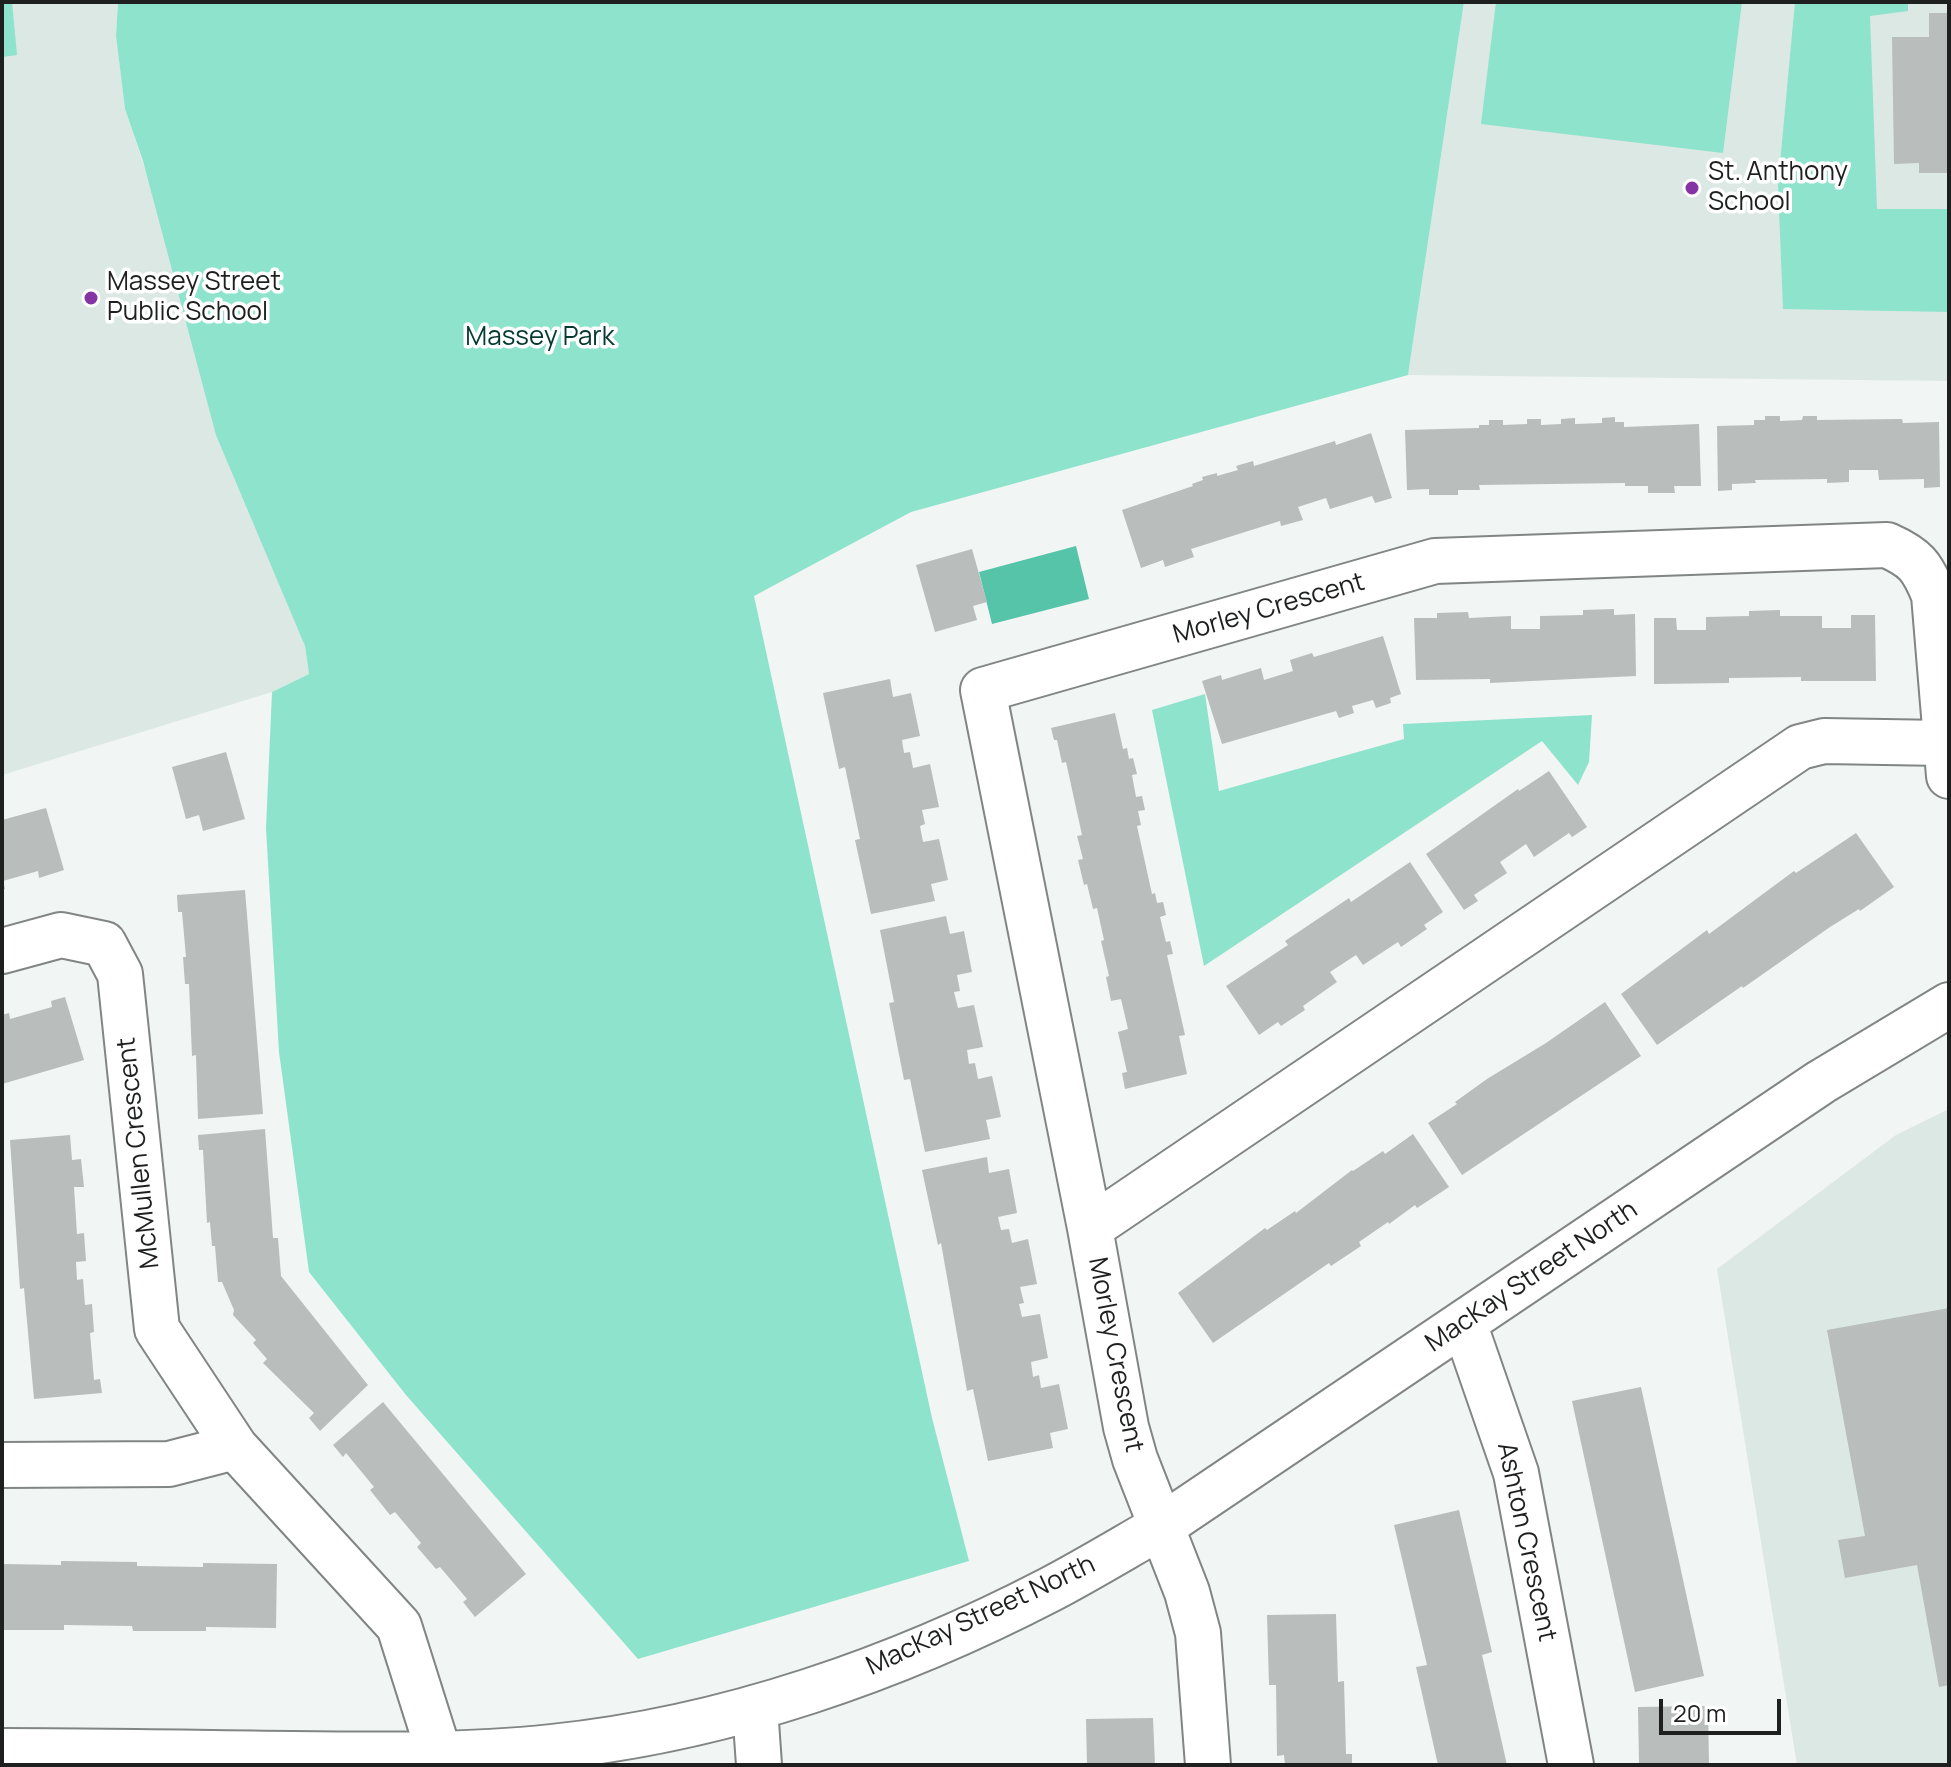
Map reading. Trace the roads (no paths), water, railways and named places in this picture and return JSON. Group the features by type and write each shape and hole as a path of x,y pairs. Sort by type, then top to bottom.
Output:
{"street":[{"name":"Morley Crescent","path":"1090,1228 1800,747 1824,741 1947,759 1934,595 1925,572 1910,555 1887,545 1435,561 983,690 1090,1228 1126,1427 1162,1526"},
{"name":"McMullen Crescent","path":"2,951 61,935 104,944 120,974 157,1329 235,1447 399,1626 440,1756"},
{"name":"MacKay Street North","path":"2,1751 48,1758 440,1756 554,1747 642,1733 755,1708 848,1678 943,1640 1051,1589 1162,1526 1821,1082 1949,1005"},
{"name":"Ashton Crescent","path":"1464,1323 1516,1473 1571,1765"},
{"path":"2,1465 169,1464 235,1447"},
{"path":"1162,1526 1187,1592 1198,1633 1208,1765"},
{"path":"755,1708 759,1765"}],"place":[{"name":"St. Anthony School","path":"1692,188"},
{"name":"Massey Street Public School","path":"91,298"}],"park label":[{"name":"Massey Park","path":"540,338"}]}
